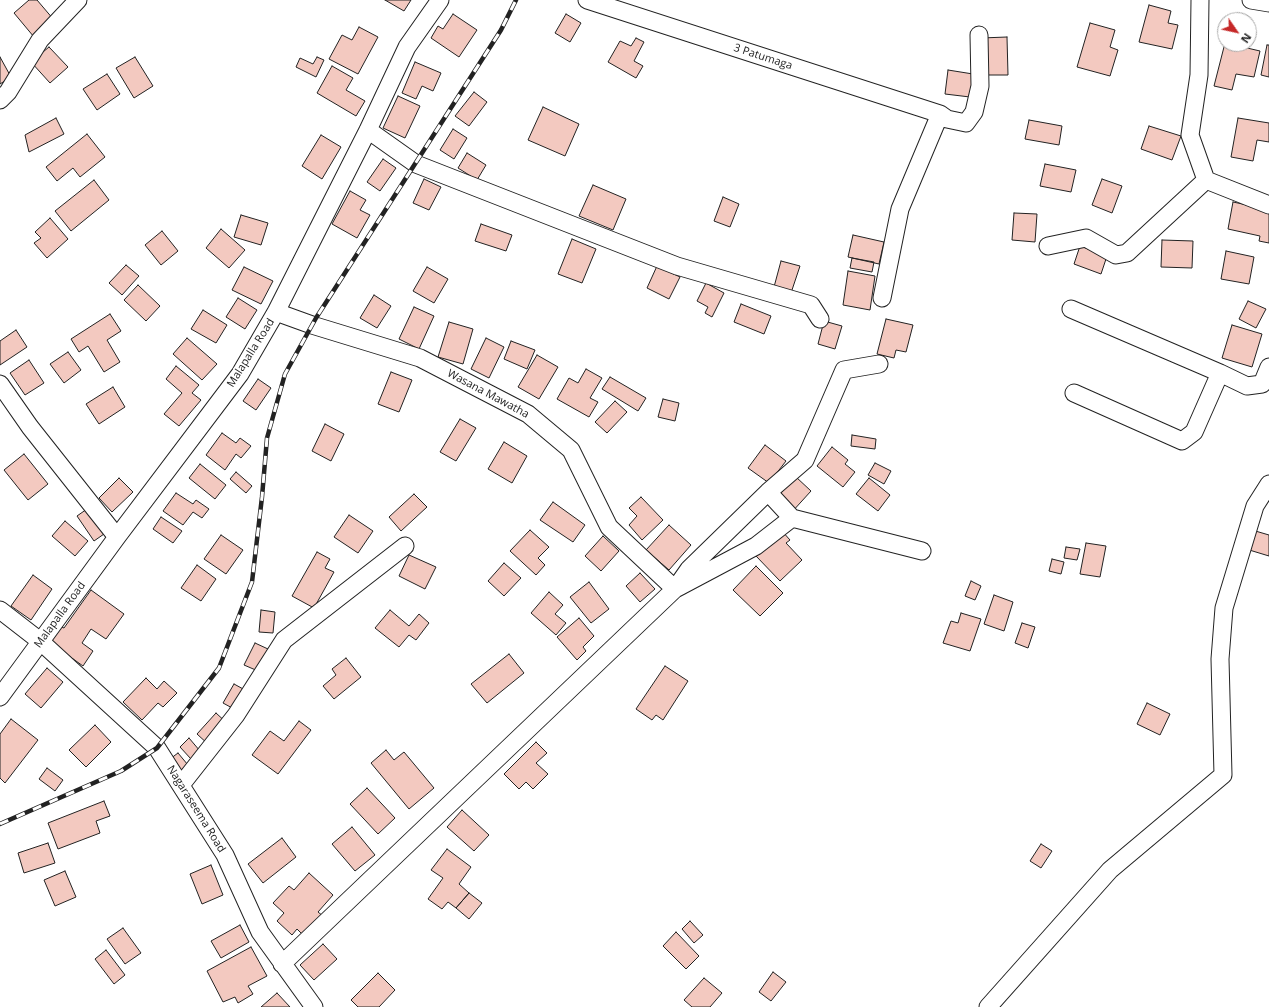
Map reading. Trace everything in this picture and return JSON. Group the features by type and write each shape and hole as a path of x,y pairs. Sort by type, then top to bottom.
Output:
{"street":[{"path":"0,100 8,92 40,40 78,0"},
{"name":"Malapalla Road","path":"0,697 117,537 240,374 276,312 368,130 407,47 440,0"},
{"name":"3 Patumaga","path":"587,0 940,114 947,119 966,123 974,112 980,86 979,35"},
{"path":"1200,0 1199,75 1190,135 1206,180 1269,205"},
{"path":"1251,0 1269,3"},
{"path":"882,298 900,209 940,114"},
{"path":"368,130 416,164 677,266 811,305 820,319"},
{"path":"1048,246 1086,238 1116,255 1127,253 1206,180"},
{"path":"1071,309 1247,386 1262,384 1269,367"},
{"name":"Wasana Mawatha","path":"276,312 312,325 420,358 528,414 571,450 608,527 675,589"},
{"path":"282,964 675,589 689,569 768,492 805,460 844,370 879,364"},
{"path":"1074,393 1182,441 1194,432 1220,373"},
{"path":"0,384 30,427 117,537"},
{"path":"988,1007 1110,870 1223,775 1220,659 1224,608 1254,506 1269,484"},
{"path":"768,492 792,518 922,551"},
{"path":"675,589 756,546 792,518"},
{"path":"181,785 236,715 284,640 405,546"},
{"name":"Nagaraseema Road","path":"0,610 40,641 157,748 225,855 260,932 314,1007"}],"building":[{"path":"29,0 37,0 54,20 34,37 14,13"},
{"path":"385,0 411,0 404,11"},
{"path":"1149,5 1171,11 1168,23 1178,25 1172,49 1139,42"},
{"path":"453,14 477,30 459,57 431,38 438,26 443,29"},
{"path":"566,14 581,23 570,42 555,33"},
{"path":"1090,23 1115,30 1110,47 1118,50 1110,76 1077,67"},
{"path":"359,27 378,37 358,74 329,59 342,35 352,40"},
{"path":"1007,37 1008,75 987,75 981,38"},
{"path":"636,38 644,42 634,61 643,66 636,78 608,62 620,41 631,46"},
{"path":"1267,45 1269,45 1269,77 1261,75"},
{"path":"49,47 68,67 50,83 31,62"},
{"path":"1260,51 1254,77 1236,74 1232,90 1214,86 1223,52"},
{"path":"0,57 11,77 0,84"},
{"path":"135,57 153,86 134,98 116,68"},
{"path":"317,57 324,60 316,77 296,67 300,58 313,64"},
{"path":"415,62 441,73 433,91 422,86 416,99 402,93"},
{"path":"332,66 353,78 346,90 365,101 356,116 317,93"},
{"path":"948,70 973,74 970,97 945,94"},
{"path":"107,74 120,94 97,110 83,89"},
{"path":"474,92 487,102 469,126 455,116"},
{"path":"398,96 420,106 405,138 383,128"},
{"path":"543,107 579,124 565,156 528,140"},
{"path":"56,118 64,134 29,152 25,135"},
{"path":"1238,118 1269,123 1269,142 1257,140 1253,161 1231,157"},
{"path":"1029,120 1062,126 1059,145 1025,139"},
{"path":"1149,126 1181,136 1172,160 1141,149"},
{"path":"453,129 467,138 454,159 440,150"},
{"path":"87,134 105,157 80,177 73,168 57,181 46,167"},
{"path":"321,135 341,147 322,179 302,166"},
{"path":"467,153 486,165 477,180 458,168"},
{"path":"383,159 396,168 380,191 367,182"},
{"path":"1045,164 1076,170 1071,192 1040,186"},
{"path":"424,179 441,187 429,210 413,203"},
{"path":"1102,179 1122,186 1112,213 1092,205"},
{"path":"94,180 109,200 71,231 55,211"},
{"path":"593,185 626,199 613,230 579,216"},
{"path":"350,191 366,200 360,210 370,215 357,238 332,224"},
{"path":"723,197 739,204 730,227 714,221"},
{"path":"1233,202 1266,209 1266,213 1269,213 1269,243 1259,241 1260,236 1228,229"},
{"path":"1014,213 1037,214 1035,242 1012,240"},
{"path":"241,215 268,223 261,245 234,237"},
{"path":"50,218 68,239 47,258 34,243 41,238 35,232"},
{"path":"481,224 512,235 506,251 475,241"},
{"path":"221,229 245,250 229,268 206,248"},
{"path":"162,231 178,251 161,265 145,245"},
{"path":"853,235 884,242 879,264 848,257"},
{"path":"572,239 596,249 582,283 558,274"},
{"path":"1162,240 1193,241 1192,268 1161,267"},
{"path":"1080,246 1107,256 1101,274 1074,264"},
{"path":"1226,251 1254,257 1249,284 1221,279"},
{"path":"852,258 874,262 872,272 850,268"},
{"path":"781,261 800,266 791,293 774,287"},
{"path":"126,265 139,276 122,295 109,283"},
{"path":"657,266 680,277 669,299 647,288"},
{"path":"244,267 273,281 261,304 232,290"},
{"path":"427,267 448,279 434,303 413,291"},
{"path":"848,271 875,276 870,310 843,305"},
{"path":"706,283 724,293 712,317 705,313 708,307 697,301"},
{"path":"138,285 160,306 146,321 124,300"},
{"path":"374,295 391,306 377,328 360,318"},
{"path":"238,298 257,310 245,329 226,317"},
{"path":"1248,301 1266,309 1256,328 1239,319"},
{"path":"741,304 771,316 764,334 734,322"},
{"path":"414,307 434,316 419,349 399,339"},
{"path":"203,310 227,325 216,343 191,329"},
{"path":"110,314 121,331 107,340 120,362 104,372 88,346 79,352 71,339"},
{"path":"886,319 913,325 906,352 896,350 894,358 877,354"},
{"path":"824,321 842,326 835,349 818,344"},
{"path":"449,322 473,329 463,364 438,357"},
{"path":"1232,325 1262,334 1252,367 1222,358"},
{"path":"16,330 27,347 0,365 0,341"},
{"path":"187,338 217,364 202,380 173,354"},
{"path":"486,338 504,347 489,378 471,369"},
{"path":"511,341 535,350 527,369 504,359"},
{"path":"68,352 81,370 64,383 50,364"},
{"path":"537,355 558,367 539,399 518,387"},
{"path":"29,360 44,383 25,395 10,373"},
{"path":"176,366 199,385 192,393 201,400 179,426 164,414 182,393 166,379"},
{"path":"586,369 602,378 590,398 598,402 589,417 557,399 569,378 578,383"},
{"path":"391,372 412,380 399,412 378,404"},
{"path":"610,377 646,398 638,411 602,389"},
{"path":"258,379 271,388 256,410 243,401"},
{"path":"113,387 125,407 99,424 86,404"},
{"path":"663,399 679,403 675,421 658,417"},
{"path":"615,401 627,412 607,433 595,422"},
{"path":"460,419 476,428 456,461 440,452"},
{"path":"325,424 344,434 331,461 312,451"},
{"path":"222,433 236,443 240,438 251,446 241,458 236,454 225,470 206,455"},
{"path":"852,435 876,439 875,449 851,446"},
{"path":"504,442 527,456 512,483 488,469"},
{"path":"765,445 786,461 769,483 748,468"},
{"path":"832,447 848,460 845,464 855,472 843,487 817,466"},
{"path":"24,454 48,484 28,500 4,470"},
{"path":"875,463 891,471 884,484 868,475"},
{"path":"200,464 226,485 215,499 189,478"},
{"path":"236,472 252,486 246,493 230,479"},
{"path":"796,477 811,491 791,513 775,499"},
{"path":"119,478 133,492 112,512 99,498"},
{"path":"869,478 890,495 878,511 856,494"},
{"path":"176,493 193,504 196,500 209,509 202,518 193,512 183,525 163,511"},
{"path":"414,494 427,507 401,531 389,517"},
{"path":"641,497 663,520 642,540 629,525 637,516 629,508"},
{"path":"553,502 585,525 573,542 540,520"},
{"path":"87,509 104,534 94,541 77,516"},
{"path":"349,515 373,531 358,553 334,537"},
{"path":"161,517 182,531 173,543 153,529"},
{"path":"65,521 88,541 75,556 52,536"},
{"path":"669,525 691,545 669,570 646,550"},
{"path":"530,530 549,547 538,558 545,565 536,575 510,551"},
{"path":"1252,530 1269,535 1269,556 1246,549"},
{"path":"782,531 790,540 786,543 802,560 780,581 756,556"},
{"path":"221,535 243,550 226,574 204,559"},
{"path":"603,536 619,551 601,571 585,556"},
{"path":"1086,543 1106,546 1100,577 1080,574"},
{"path":"1066,547 1080,549 1077,560 1064,558"},
{"path":"317,552 330,559 325,568 334,572 314,608 292,596"},
{"path":"409,555 436,567 425,589 399,576"},
{"path":"1052,559 1064,562 1061,574 1049,571"},
{"path":"504,563 521,578 504,596 488,581"},
{"path":"197,565 216,579 201,601 181,588"},
{"path":"756,566 783,593 760,616 733,590"},
{"path":"640,573 655,589 640,602 626,586"},
{"path":"33,575 52,589 31,620 11,606"},
{"path":"971,581 981,586 975,600 965,596"},
{"path":"589,582 609,609 591,623 570,597"},
{"path":"91,590 124,614 106,639 91,629 82,643 93,651 83,666 48,641 59,626 64,628"},
{"path":"549,592 563,605 555,614 566,623 556,635 531,613"},
{"path":"994,595 1013,602 1004,631 984,624"},
{"path":"261,610 275,612 273,633 259,632"},
{"path":"390,610 409,626 419,614 429,623 416,640 409,635 399,647 375,628"},
{"path":"961,613 981,619 970,651 943,643 951,621 958,623"},
{"path":"579,618 594,636 583,647 586,651 577,660 557,637"},
{"path":"1022,623 1035,627 1028,648 1015,643"},
{"path":"255,643 268,649 258,671 244,665"},
{"path":"509,654 524,673 487,703 471,684"},
{"path":"346,658 361,677 334,699 323,686 336,675 332,669"},
{"path":"665,666 688,681 663,720 656,715 652,720 636,709"},
{"path":"47,668 63,682 41,708 25,694"},
{"path":"146,678 157,689 164,681 177,693 163,707 158,703 142,720 123,702"},
{"path":"234,684 245,690 234,709 223,703"},
{"path":"1147,703 1170,714 1160,735 1137,724"},
{"path":"216,713 228,724 209,745 197,734"},
{"path":"11,719 38,740 5,783 0,778 0,734"},
{"path":"299,721 311,730 278,774 252,755 270,731 284,741"},
{"path":"95,725 111,742 86,767 69,750"},
{"path":"189,738 200,751 191,759 180,747"},
{"path":"536,742 547,753 536,763 548,774 533,789 526,782 519,789 504,774"},
{"path":"386,750 394,760 404,752 434,788 409,809 371,763"},
{"path":"178,753 188,765 180,772 170,759"},
{"path":"47,768 63,780 55,791 39,779"},
{"path":"367,788 395,818 378,834 350,804"},
{"path":"104,801 110,816 96,821 100,833 58,849 48,823"},
{"path":"462,810 489,835 474,851 447,827"},
{"path":"352,827 375,855 355,871 332,844"},
{"path":"282,838 296,857 263,883 248,864"},
{"path":"48,843 55,863 24,873 18,853"},
{"path":"1041,844 1052,851 1041,868 1030,861"},
{"path":"447,849 471,867 459,884 469,893 456,908 448,902 442,909 428,899 443,878 431,870"},
{"path":"211,865 223,895 202,904 190,874"},
{"path":"65,871 76,897 55,906 44,880"},
{"path":"309,873 333,895 318,912 323,916 304,936 297,929 292,935 277,921 284,913 273,903 289,886 294,890"},
{"path":"469,893 482,903 469,919 456,908"},
{"path":"690,921 703,935 694,943 682,929"},
{"path":"240,925 249,942 221,958 211,941"},
{"path":"123,928 141,953 125,964 107,939"},
{"path":"676,932 699,956 686,969 663,946"},
{"path":"323,944 337,959 314,980 300,965"},
{"path":"251,947 267,976 248,986 253,994 238,1003 235,997 223,1002 207,971"},
{"path":"106,950 125,975 114,984 95,959"},
{"path":"773,972 786,982 771,1001 759,992"},
{"path":"378,973 395,990 379,1007 358,1007 351,1000"},
{"path":"704,978 722,993 710,1007 692,1007 684,1000"},
{"path":"277,993 290,1007 261,1007"}],"railway":[{"path":"0,824 121,771 157,748 219,668 252,582 267,438 285,374 316,318 501,30 516,0"}]}
